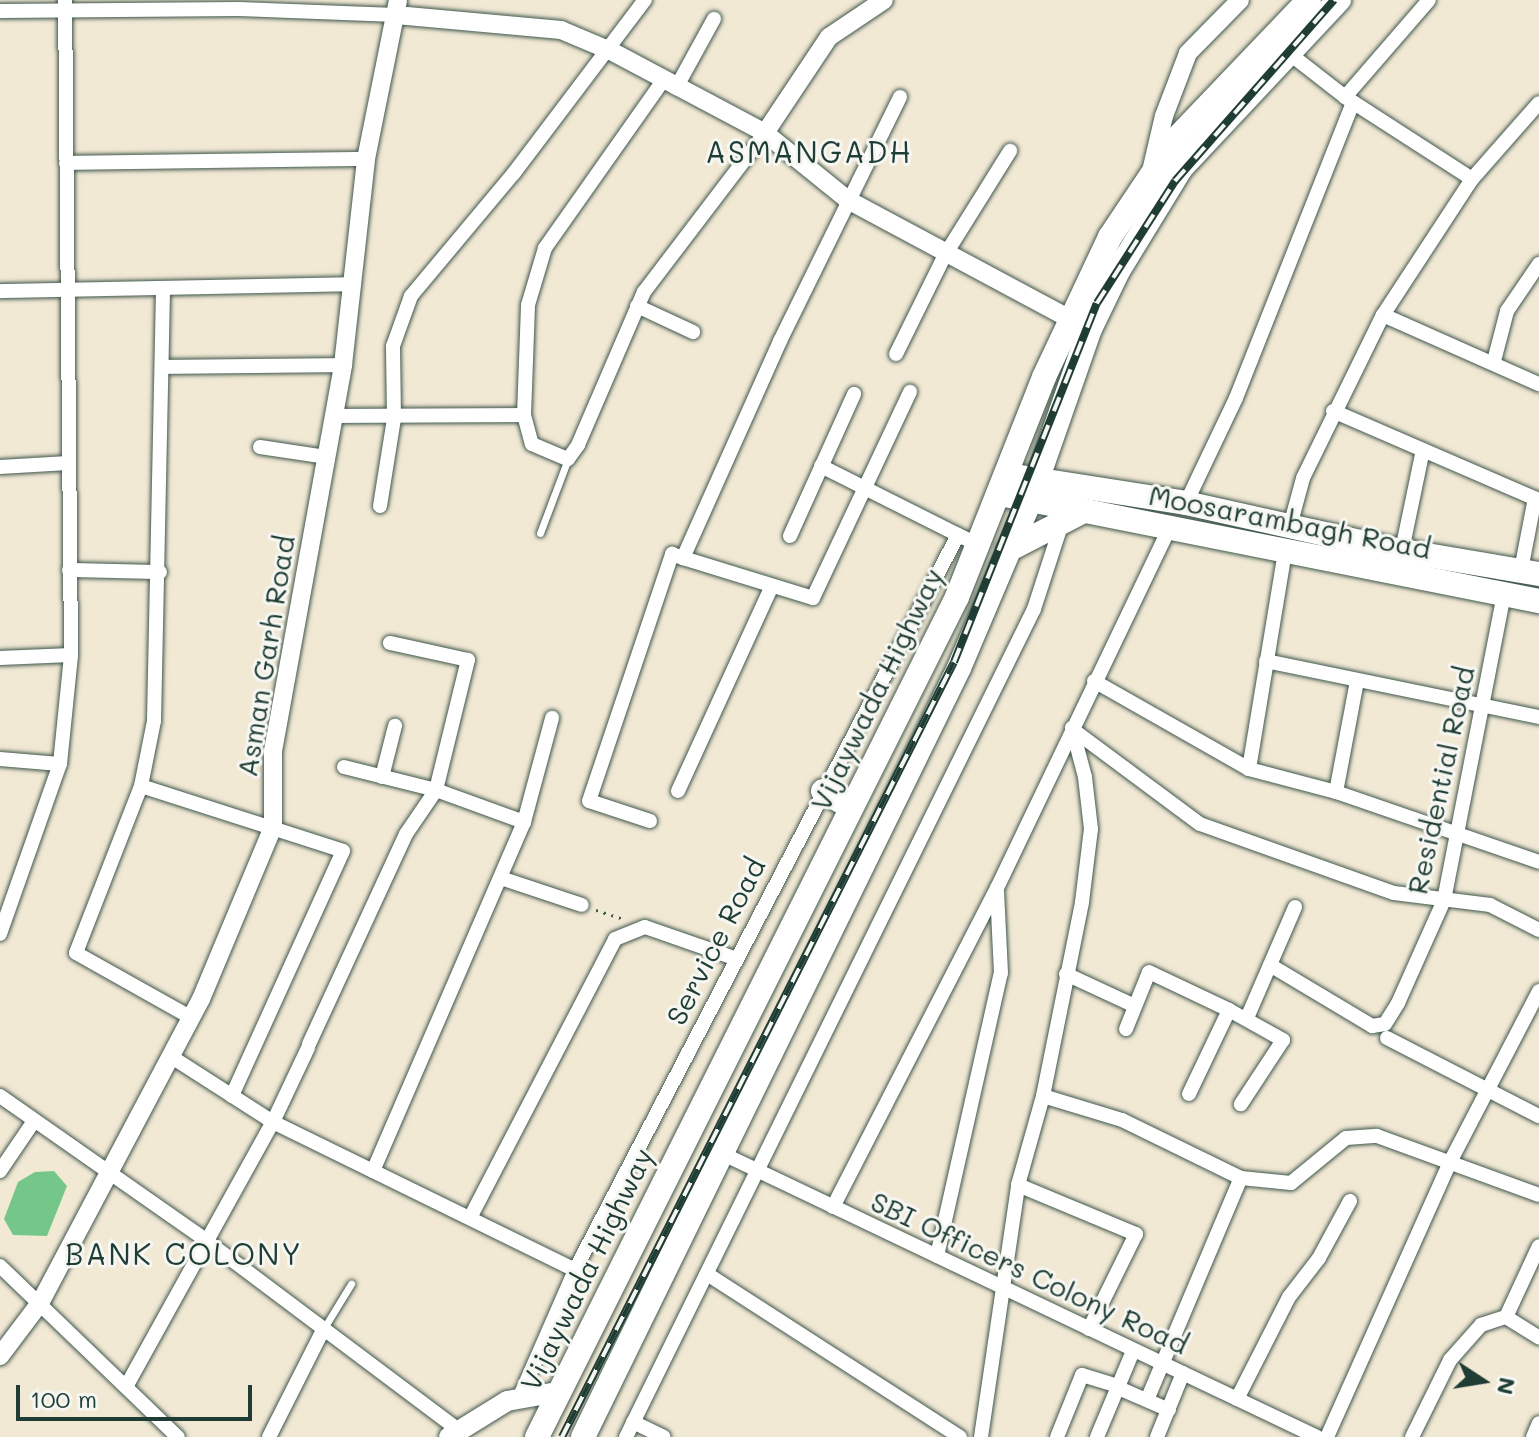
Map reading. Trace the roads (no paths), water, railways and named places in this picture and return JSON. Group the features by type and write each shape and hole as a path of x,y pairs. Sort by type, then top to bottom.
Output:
{"main road":[{"name":"Vijaywada Highway","path":"537,1437 851,807 968,540 1004,484 1044,377 1110,237 1184,130 1309,0"},
{"path":"583,1437 959,668 1032,491 1090,329 1118,271 1181,168 1339,0"},
{"path":"1004,484 1032,491"},
{"name":"Moosarambagh Road","path":"1032,491 1186,503 1290,526 1504,594 1539,601"},
{"name":"Moosarambagh Road","path":"1032,491 1084,511 1285,551 1530,572"},
{"path":"1008,550 1061,526 1084,511"},
{"path":"823,791 851,807"},
{"path":"755,999 784,1024"},
{"path":"454,1434 520,1396 558,1392"}],"street":[{"path":"380,506 394,419 393,346 411,296 611,51 645,0"},
{"path":"714,19 670,84 545,248 528,305 524,415 532,444 568,459 637,306 765,133 829,37 884,0"},
{"path":"1151,174 1164,116 1188,53 1240,0"},
{"path":"1186,503 1236,398 1349,100 1429,0"},
{"path":"0,11 65,6 239,4 397,7 561,30 611,51 765,133 848,200 945,255 1072,320"},
{"path":"0,934 60,764 71,655 65,290 65,6"},
{"name":"Asman Garh Road","path":"0,1356 40,1303 170,1056 273,827 273,751 335,416 354,284 366,159 397,7"},
{"path":"1290,54 1349,100 1472,179"},
{"path":"683,558 848,200 900,97"},
{"path":"1290,526 1303,478 1333,411 1383,315 1472,179 1538,106"},
{"path":"896,354 945,255 1010,151"},
{"path":"66,163 366,159"},
{"path":"1494,361 1507,311 1539,264"},
{"path":"0,291 163,291 354,284"},
{"path":"163,291 160,572 154,721 141,786 76,953 190,1017"},
{"path":"637,306 693,332"},
{"path":"1383,315 1494,361 1539,384"},
{"path":"163,367 343,365"},
{"path":"650,821 589,801 672,554 771,588 809,598 817,595 910,392"},
{"path":"790,536 854,394"},
{"path":"1333,411 1537,499 1530,572"},
{"path":"335,416 394,419 524,415"},
{"path":"260,447 327,457"},
{"path":"1400,562 1423,450"},
{"path":"0,467 68,463"},
{"path":"821,466 968,540"},
{"path":"626,1437 1034,609 1061,526"},
{"path":"833,1207 997,888 1170,527"},
{"name":"Service Road","path":"520,1396 575,1270 734,958 823,791 968,540"},
{"path":"1249,769 1285,551"},
{"path":"69,570 160,572"},
{"path":"678,791 771,588"},
{"name":"Residential Road","path":"1270,965 1372,1026 1385,1024 1444,900 1504,594"},
{"path":"127,1385 204,1239 273,1122 406,834 436,790 468,660 390,643"},
{"path":"0,658 71,655"},
{"path":"1266,661 1539,717"},
{"name":"Residential Road","path":"1094,681 1249,769 1336,792 1539,862"},
{"path":"1336,792 1357,681"},
{"path":"373,1171 524,822 552,718"},
{"path":"382,777 395,726"},
{"path":"1072,728 1200,824 1394,893 1490,905 1539,930"},
{"path":"981,1437 1018,1185 1043,1096 1091,829 1085,777 1072,728"},
{"path":"0,759 60,764"},
{"path":"344,767 436,790 524,822"},
{"path":"141,786 343,851 232,1096"},
{"path":"501,878 582,905"},
{"path":"937,1256 1001,973 997,888"},
{"path":"1247,1018 1295,907"},
{"path":"471,1216 615,939 645,927 734,958"},
{"path":"1126,1029 1149,972 1247,1018 1283,1040 1241,1104"},
{"path":"1066,974 1135,1006"},
{"path":"1327,1437 1449,1164 1539,991"},
{"path":"1189,1094 1229,1010"},
{"path":"1387,1038 1539,1116"},
{"path":"170,1056 273,1122 471,1216 575,1270"},
{"path":"0,1096 204,1239 324,1328 454,1434"},
{"path":"1043,1096 1122,1120 1241,1178 1291,1183 1346,1138 1377,1136 1539,1195"},
{"path":"0,1171 34,1121"},
{"name":"SBI Officers Colony Road","path":"721,1153 1237,1399 1286,1431 1317,1437"},
{"path":"1147,1400 1241,1178"},
{"path":"1018,1185 1136,1234 1089,1329"},
{"path":"1237,1399 1289,1297 1319,1258 1350,1201"},
{"path":"1412,1437 1450,1360 1481,1325 1506,1317 1539,1246"},
{"path":"0,1266 178,1437"},
{"path":"707,1274 960,1437"},
{"path":"1506,1317 1539,1338"},
{"path":"269,1437 324,1328"},
{"path":"1100,1437 1136,1353"},
{"path":"1157,1437 1183,1373"},
{"path":"1057,1437 1082,1375 1121,1388 1169,1410"},
{"path":"633,1422 664,1437"},
{"path":"1533,1437 1539,1423"}],"lane":[{"path":"540,533 568,459"},
{"path":"324,1328 351,1284"}],"railway":[{"path":"562,1437 954,662 1097,303 1175,181 1334,0"}],"district":[{"name":"ASMANGADH","path":"809,151"},
{"name":"BANK COLONY","path":"184,1253"}]}
